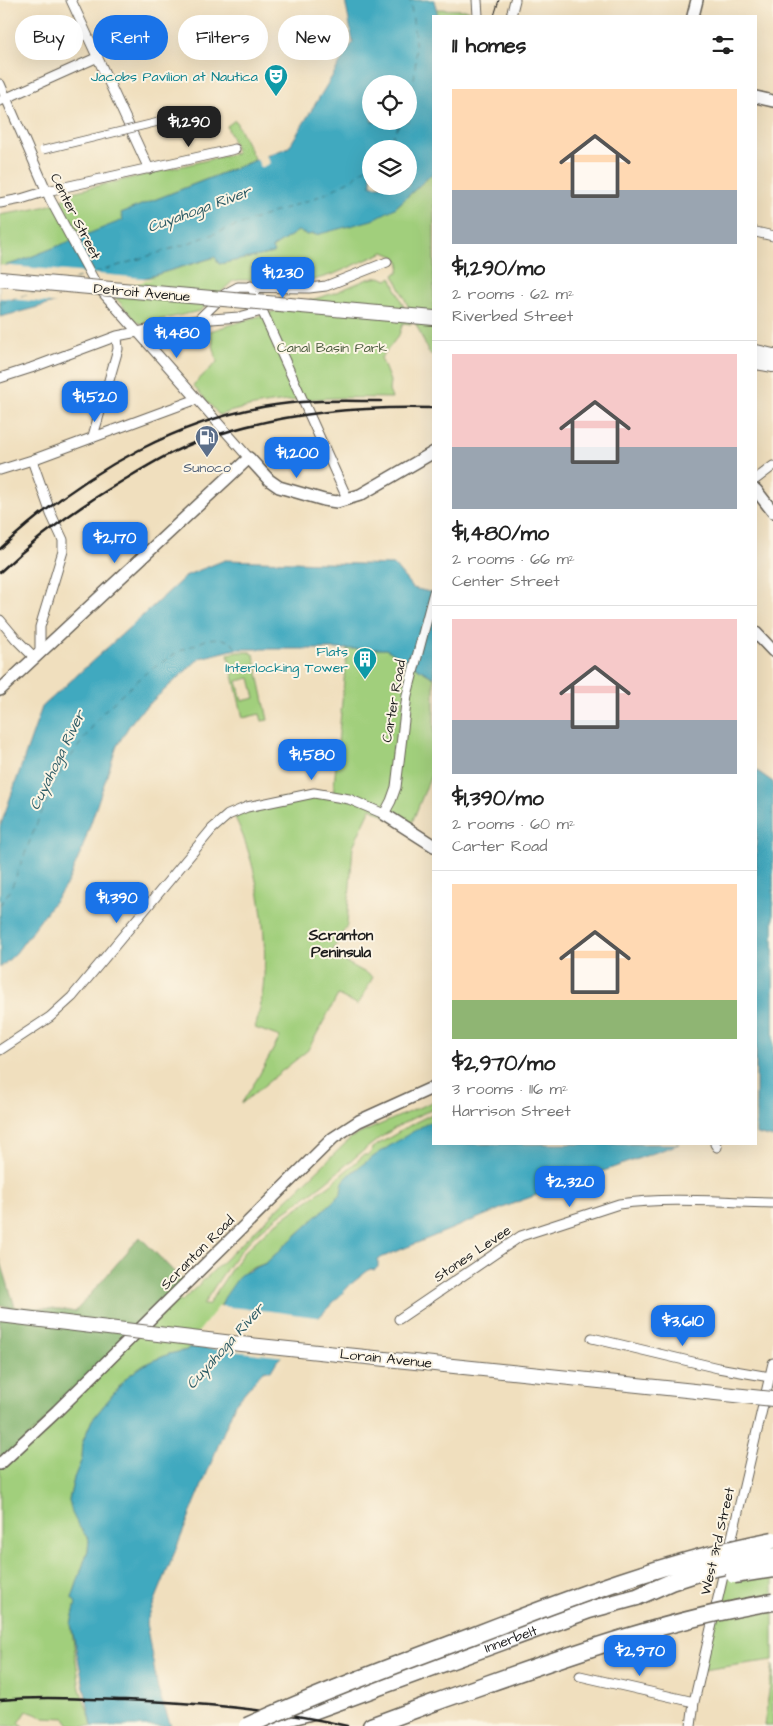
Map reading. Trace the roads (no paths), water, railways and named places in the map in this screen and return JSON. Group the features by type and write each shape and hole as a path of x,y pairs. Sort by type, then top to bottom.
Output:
{"highway":[{"path":"247,1726 302,1701 604,1586 703,1556 773,1540"},
{"path":"637,1597 671,1582 711,1569 773,1556"},
{"name":"Innerbelt","path":"254,1726 313,1711 580,1613 709,1579 773,1569"},
{"path":"371,1726 596,1646 680,1622 773,1602"}],"main road":[{"name":"Detroit Avenue","path":"0,280 432,318"},
{"path":"757,352 773,356"},
{"path":"757,362 773,365"},
{"name":"Lorain Avenue","path":"0,1315 241,1344 773,1399"}],"street":[{"path":"72,0 93,46"},
{"path":"478,0 478,15"},
{"path":"511,15 515,0"},
{"path":"693,15 697,0"},
{"path":"3,100 93,59"},
{"path":"99,60 149,169"},
{"name":"Center Street","path":"0,84 3,100 96,286 249,458"},
{"path":"757,97 773,101"},
{"path":"43,150 179,117 202,115"},
{"path":"0,203 49,195 235,149"},
{"path":"757,232 773,236"},
{"path":"198,320 225,294 238,287 309,288 326,286 387,262"},
{"path":"251,286 348,500"},
{"path":"0,378 117,336 198,320 238,317 262,311"},
{"path":"93,436 118,349 117,336"},
{"path":"0,470 197,399"},
{"path":"0,690 249,458 269,480 279,487 337,502 360,495 432,453"},
{"path":"32,460 51,514 63,540 63,551 40,627 37,654"},
{"path":"757,478 773,466"},
{"path":"757,491 773,512"},
{"name":"Carter Road","path":"384,814 396,787 411,673 432,599"},
{"path":"0,620 16,639 37,654"},
{"path":"757,633 773,651"},
{"path":"0,1050 50,1017 72,997 212,828 228,815 257,804 314,793 349,799 366,805 384,814 432,845"},
{"name":"Scranton Road","path":"0,1464 57,1411 333,1138 359,1121 432,1088"},
{"name":"Stones Levee","path":"399,1319 521,1236 619,1204 633,1202 704,1201 773,1203"},
{"path":"592,1338 718,1368 770,1377"},
{"name":"West 3rd Street","path":"691,1726 694,1702 773,1363"},
{"path":"580,1676 694,1702"}],"water":[{"name":"Cuyahoga River","path":"345,0 434,0 438,15 432,15 432,174 417,188 417,140 362,140 362,195 409,195 395,208 372,220 316,235 307,235 298,231 272,248 274,253 219,264 215,257 108,289 0,317 0,267 18,262 123,220 121,213 289,147 342,60 349,60 349,49 353,42"},
{"name":"Cuyahoga River","path":"225,560 394,565 413,588 432,593 432,677 386,649 236,649 200,658 138,714 129,726 117,746 81,852 67,884 16,953 0,968 0,827 42,707 187,575"},
{"path":"757,771 773,782 773,1138 757,1134 757,940 759,935 757,930"},
{"name":"Cuyahoga River","path":"432,1121 432,1145 676,1145 520,1201 378,1259 378,1267 375,1270 370,1269 351,1284 277,1361 271,1371 265,1370 261,1373 235,1404 146,1623 158,1690 171,1726 92,1726 71,1624 76,1603 72,1598 88,1550 89,1540 72,1513 69,1500 74,1478 82,1459 83,1441 92,1420 128,1376 144,1365 169,1354 187,1350 221,1307 224,1298 240,1275 266,1263 341,1194 343,1182 348,1176 414,1131"}],"tram line":[{"path":"494,15 499,0"}],"railway":[{"path":"0,549 32,521 102,471 139,450 178,432 218,418 260,407 312,401 381,401"},
{"path":"0,572 44,534 91,500 153,463 192,444 258,423 287,417 375,408 432,408"},
{"path":"0,1700 62,1698 181,1703 264,1711 347,1726"}],"place":[{"name":"Jacobs Pavilion at Nautica","path":"276,97"},
{"name":"Sunoco","path":"207,458"},
{"name":"Flats Interlocking Tower","path":"365,680"}],"district":[{"name":"Scranton Peninsula","path":"341,944"}],"park label":[{"name":"Canal Basin Park","path":"332,347"}]}
